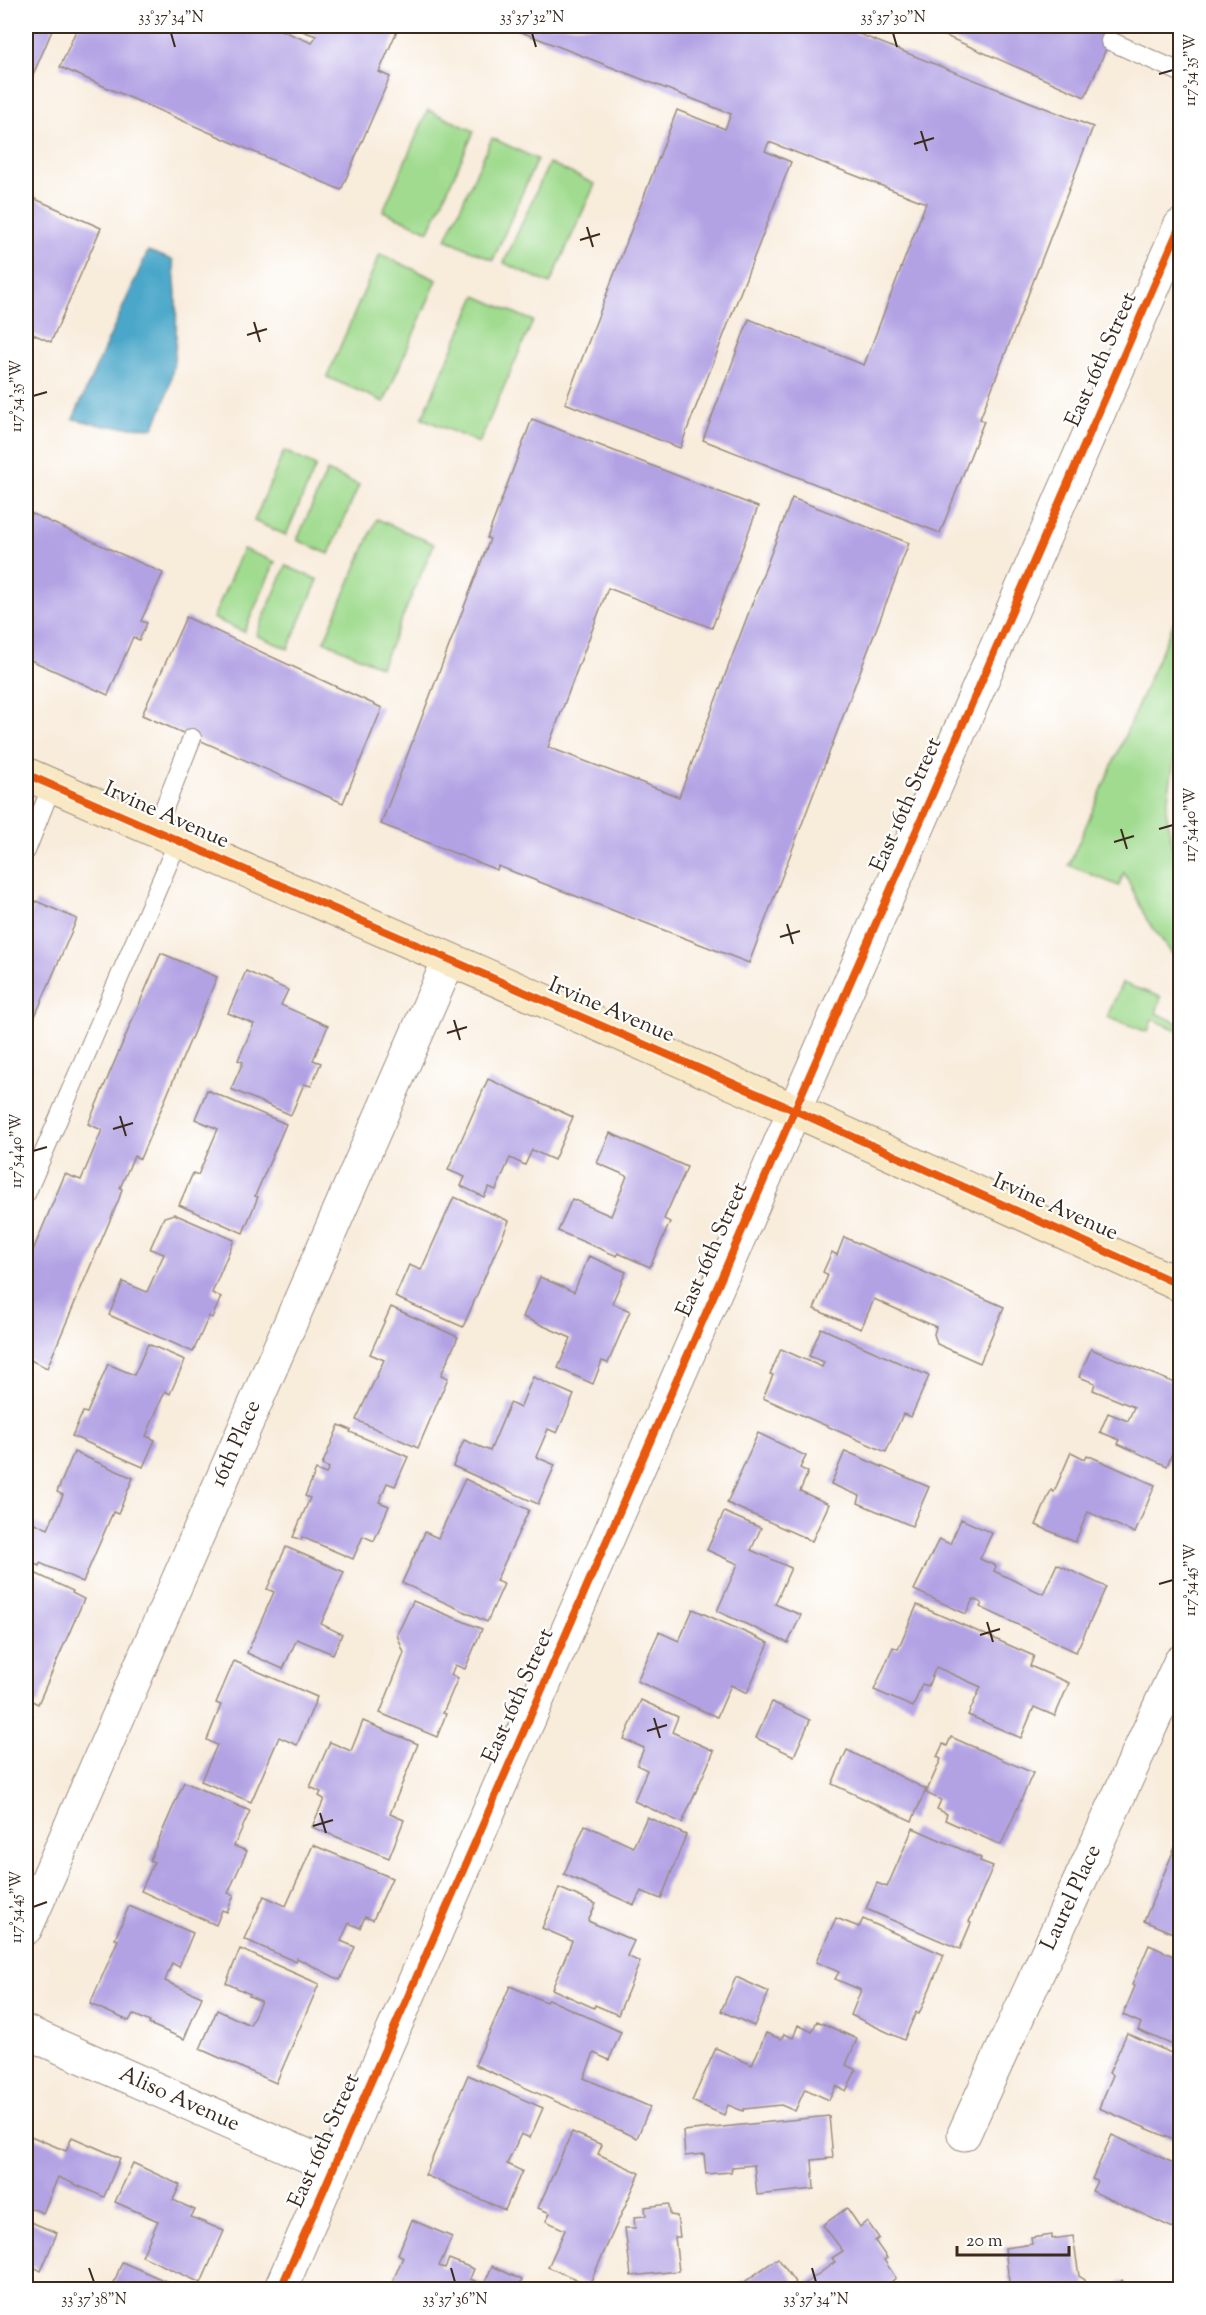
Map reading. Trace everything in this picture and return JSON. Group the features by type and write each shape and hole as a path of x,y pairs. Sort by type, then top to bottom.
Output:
{"main road":[{"name":"Irvine Avenue","path":"39,779 794,1110 1180,1285"}],"street":[{"name":"East 16th Street","path":"280,2289 1180,226"},
{"name":"16th Place","path":"26,1928 449,960"},
{"name":"Laurel Place","path":"964,2134 1180,1662"},
{"name":"Aliso Avenue","path":"26,2032 333,2167"}],"lane":[{"path":"1110,41 1180,72"},
{"path":"26,1194 166,836 192,738"},
{"path":"26,851 39,779"}],"green space":[{"path":"428,110 474,131 429,231 383,211"},
{"path":"492,138 537,159 493,260 446,239"},
{"path":"549,163 595,184 550,284 504,263"},
{"path":"380,254 437,280 384,402 327,377"},
{"path":"476,296 533,321 479,443 422,418"},
{"path":"284,451 316,466 286,535 254,521"},
{"path":"327,471 359,485 329,554 297,540"},
{"path":"377,519 434,544 381,667 324,641"},
{"path":"243,549 275,562 244,632 213,618"},
{"path":"286,566 318,580 288,649 256,635"},
{"path":"1180,608 1180,739 1176,749 1166,810 1176,868 1180,875 1180,964 1147,920 1124,872 1119,886 1069,865"},
{"path":"1122,983 1161,997 1156,1013 1180,1024 1180,1031 1152,1019 1148,1032 1107,1017"}],"water":[{"path":"148,251 173,260 175,275 174,363 161,411 153,428 105,426 73,419"}],"building":[{"path":"26,26 54,26 26,91"},
{"path":"78,26 271,26 312,43 316,36 294,28 295,26 399,26 379,72 390,77 341,190 60,67"},
{"path":"506,26 839,26 1093,127 980,419 984,421 940,533 703,440 749,319 864,365 926,203 769,142 765,151 791,162 680,448 565,403 677,110 725,129 731,114"},
{"path":"923,26 1116,26 1085,97"},
{"path":"26,195 101,228 51,342 26,331"},
{"path":"532,419 758,507 712,628 608,588 548,747 679,797 792,498 909,543 749,963 498,866 497,870 381,824 490,539 487,538"},
{"path":"26,511 163,573 141,621 147,623 139,640 133,637 108,695 26,658"},
{"path":"186,617 382,708 343,803 142,715"},
{"path":"36,901 77,919 26,1037 26,926"},
{"path":"161,953 217,977 140,1159 134,1156 120,1188 122,1189 119,1199 47,1368 26,1358 26,1267 65,1174 81,1180 102,1130 88,1124"},
{"path":"246,971 288,990 281,1005 328,1026 313,1060 321,1063 311,1086 304,1084 291,1115 231,1089 243,1062 238,1060 254,1024 228,1013"},
{"path":"488,1079 573,1117 554,1160 532,1150 525,1165 510,1158 496,1190 489,1187 484,1197 461,1186 465,1177 448,1170"},
{"path":"207,1090 286,1124 255,1196 258,1197 243,1233 179,1205 193,1173 198,1175 218,1129 195,1119"},
{"path":"610,1133 687,1167 664,1219 670,1222 650,1267 558,1231 572,1199 611,1216 627,1176 597,1163"},
{"path":"454,1197 509,1221 463,1327 395,1297 409,1265 421,1270"},
{"path":"174,1214 234,1240 212,1293 221,1297 212,1318 209,1316 193,1352 109,1315 123,1282 147,1292 164,1254 150,1249 164,1217"},
{"path":"844,1237 1004,1307 980,1363 937,1344 934,1334 936,1327 874,1299 861,1329 814,1309 828,1275 823,1272 832,1252 837,1255"},
{"path":"589,1256 626,1272 612,1303 630,1311 608,1363 602,1361 593,1384 558,1368 571,1338 523,1317 540,1277 574,1292"},
{"path":"391,1307 458,1337 441,1375 448,1378 418,1448 356,1420 384,1360 370,1354"},
{"path":"821,1328 929,1376 911,1417 903,1414 886,1452 763,1398 781,1349 822,1367 824,1362 809,1356"},
{"path":"148,1344 185,1360 170,1394 165,1391 146,1436 155,1440 143,1467 72,1436 83,1412 87,1413 108,1364 134,1375"},
{"path":"1091,1349 1180,1385 1180,1433 1167,1466 1118,1444 1120,1440 1100,1432 1108,1413 1128,1421 1134,1407 1093,1390 1095,1383 1079,1377"},
{"path":"533,1377 574,1395 557,1433 548,1429 536,1457 555,1465 538,1504 453,1466 464,1440 490,1451 510,1403 520,1408"},
{"path":"339,1425 408,1457 395,1486 387,1483 379,1502 389,1506 374,1541 363,1536 353,1559 302,1537 301,1540 293,1537 310,1498 305,1496 316,1470 326,1474 329,1468 322,1465"},
{"path":"758,1433 806,1456 800,1468 808,1472 800,1491 829,1504 812,1541 727,1503"},
{"path":"845,1451 929,1487 912,1526 858,1503 860,1496 831,1484"},
{"path":"74,1452 133,1478 118,1514 113,1512 83,1582 40,1563 39,1566 26,1560 26,1519 48,1529 63,1495 57,1492"},
{"path":"1071,1452 1085,1459 1087,1455 1155,1485 1135,1533 1088,1512 1075,1542 1036,1525 1051,1490 1054,1492"},
{"path":"465,1479 529,1510 496,1581 504,1584 487,1622 402,1583 425,1532 438,1538"},
{"path":"724,1512 761,1528 751,1550 791,1568 775,1604 801,1615 788,1643 717,1611 738,1564 707,1550"},
{"path":"961,1519 992,1533 980,1559 996,1566 994,1571 1043,1594 1057,1564 1106,1587 1076,1652 980,1607 982,1603 973,1599 966,1614 914,1590 939,1539 950,1544"},
{"path":"286,1547 344,1572 321,1624 342,1634 333,1654 297,1639 283,1669 247,1653 274,1592 267,1589"},
{"path":"26,1569 73,1591 72,1593 84,1599 38,1704 26,1698"},
{"path":"413,1601 482,1629 465,1669 455,1665 451,1675 458,1678 443,1713 446,1714 437,1737 380,1713 404,1653 397,1635"},
{"path":"917,1605 1034,1656 1030,1666 1069,1683 1055,1716 1034,1707 1021,1738 968,1715 981,1687 936,1667 928,1686 922,1684 913,1707 874,1690 893,1647 898,1649"},
{"path":"693,1609 769,1643 747,1693 731,1685 717,1717 637,1681 659,1632 679,1641"},
{"path":"234,1661 317,1697 297,1745 279,1737 251,1802 201,1781 217,1745 207,1740 221,1705 216,1703"},
{"path":"641,1700 678,1717 672,1732 714,1751 682,1823 634,1801 647,1770 637,1765 644,1748 624,1739"},
{"path":"772,1702 810,1720 794,1756 756,1738"},
{"path":"26,1711 33,1715 26,1732"},
{"path":"363,1721 418,1744 390,1814 404,1820 389,1858 312,1827 324,1799 319,1796 321,1792 310,1787 330,1742 351,1751"},
{"path":"951,1737 1033,1773 1001,1845 945,1820 947,1814 937,1809 941,1800 926,1793 941,1759 937,1757 943,1744 947,1746"},
{"path":"847,1750 926,1789 912,1821 832,1784"},
{"path":"184,1782 250,1811 234,1846 247,1851 228,1893 234,1895 227,1912 222,1910 216,1925 141,1891 154,1862 150,1860"},
{"path":"647,1817 686,1835 661,1899 641,1891 634,1905 564,1874 585,1825 633,1847"},
{"path":"913,1828 981,1858 980,1861 993,1866 960,1949 866,1909 877,1883 887,1887"},
{"path":"313,1845 392,1878 373,1920 365,1917 360,1928 349,1923 341,1941 355,1947 340,1980 297,1958 296,1962 244,1939 264,1896 286,1906"},
{"path":"1176,1845 1180,1847 1180,1936 1144,1921"},
{"path":"559,1888 596,1904 588,1921 634,1941 627,1956 640,1962 618,2015 595,2005 594,2008 552,1989 572,1941 542,1928"},
{"path":"129,1906 193,1933 179,1967 172,1963 165,1981 202,1997 184,2039 149,2024 150,2022 133,2014 129,2021 90,2004 118,1940 115,1939"},
{"path":"836,1918 859,1927 863,1919 944,1955 919,2014 916,2012 904,2040 851,2015 861,1990 835,1979 839,1972 816,1962"},
{"path":"1149,1945 1180,1959 1180,2048 1138,2030 1141,2023 1123,2015 1135,1986 1132,1985"},
{"path":"240,1949 319,1984 276,2083 200,2049 217,2010 250,2025 261,2001 226,1983"},
{"path":"736,1977 769,1992 754,2026 721,2011"},
{"path":"510,1986 546,2002 548,1999 621,2032 609,2060 594,2053 584,2078 650,2107 637,2138 475,2065"},
{"path":"817,2021 857,2039 846,2065 856,2070 846,2091 836,2086 829,2100 805,2089 795,2111 781,2105 744,2109 743,2111 728,2105 724,2115 692,2101 716,2048 752,2065 766,2033 781,2039 784,2034 793,2038 798,2025 812,2032"},
{"path":"1127,2033 1180,2057 1180,2140 1177,2138 1176,2141 1099,2108 1113,2075 1109,2073"},
{"path":"468,2075 543,2108 530,2138 521,2134 507,2164 522,2171 505,2210 425,2175"},
{"path":"829,2116 833,2158 812,2160 814,2189 757,2195 754,2165 732,2167 731,2172 706,2174 704,2154 685,2156 683,2131"},
{"path":"572,2132 602,2145 598,2154 640,2173 589,2285 548,2267 565,2230 546,2221 550,2213 538,2208"},
{"path":"26,2134 66,2151 72,2137 120,2158 104,2197 58,2177 43,2213 26,2206"},
{"path":"1112,2135 1180,2166 1180,2210 1173,2228 1092,2191 1097,2181 1092,2179"},
{"path":"133,2163 180,2185 173,2200 195,2210 191,2217 224,2231 201,2283 142,2256 158,2221 115,2202"},
{"path":"669,2204 670,2215 677,2216 680,2237 675,2237 679,2271 631,2276 625,2228 635,2228 634,2217 646,2216 645,2207"},
{"path":"847,2208 860,2227 867,2221 879,2238 875,2241 887,2258 884,2260 896,2278 884,2287 886,2290 731,2290 778,2258 799,2288 835,2262 832,2258 843,2251 823,2225"},
{"path":"26,2220 57,2233 41,2271 32,2266 26,2282"},
{"path":"412,2220 452,2237 439,2266 445,2268 449,2259 474,2269 470,2279 484,2285 492,2266 522,2280 518,2290 389,2290 403,2257 398,2254"},
{"path":"1052,2235 1052,2239 1073,2236 1079,2276 1085,2280 1086,2290 1010,2290 1005,2248 1032,2244 1031,2238"},
{"path":"122,2262 186,2290 111,2290"},
{"path":"1122,2280 1129,2290 1110,2290"},
{"path":"981,2283 982,2290 953,2290 953,2286"}],"cycle path":[{"path":"280,2290 1180,226"},
{"path":"26,774 794,1110 1180,1285"}]}
